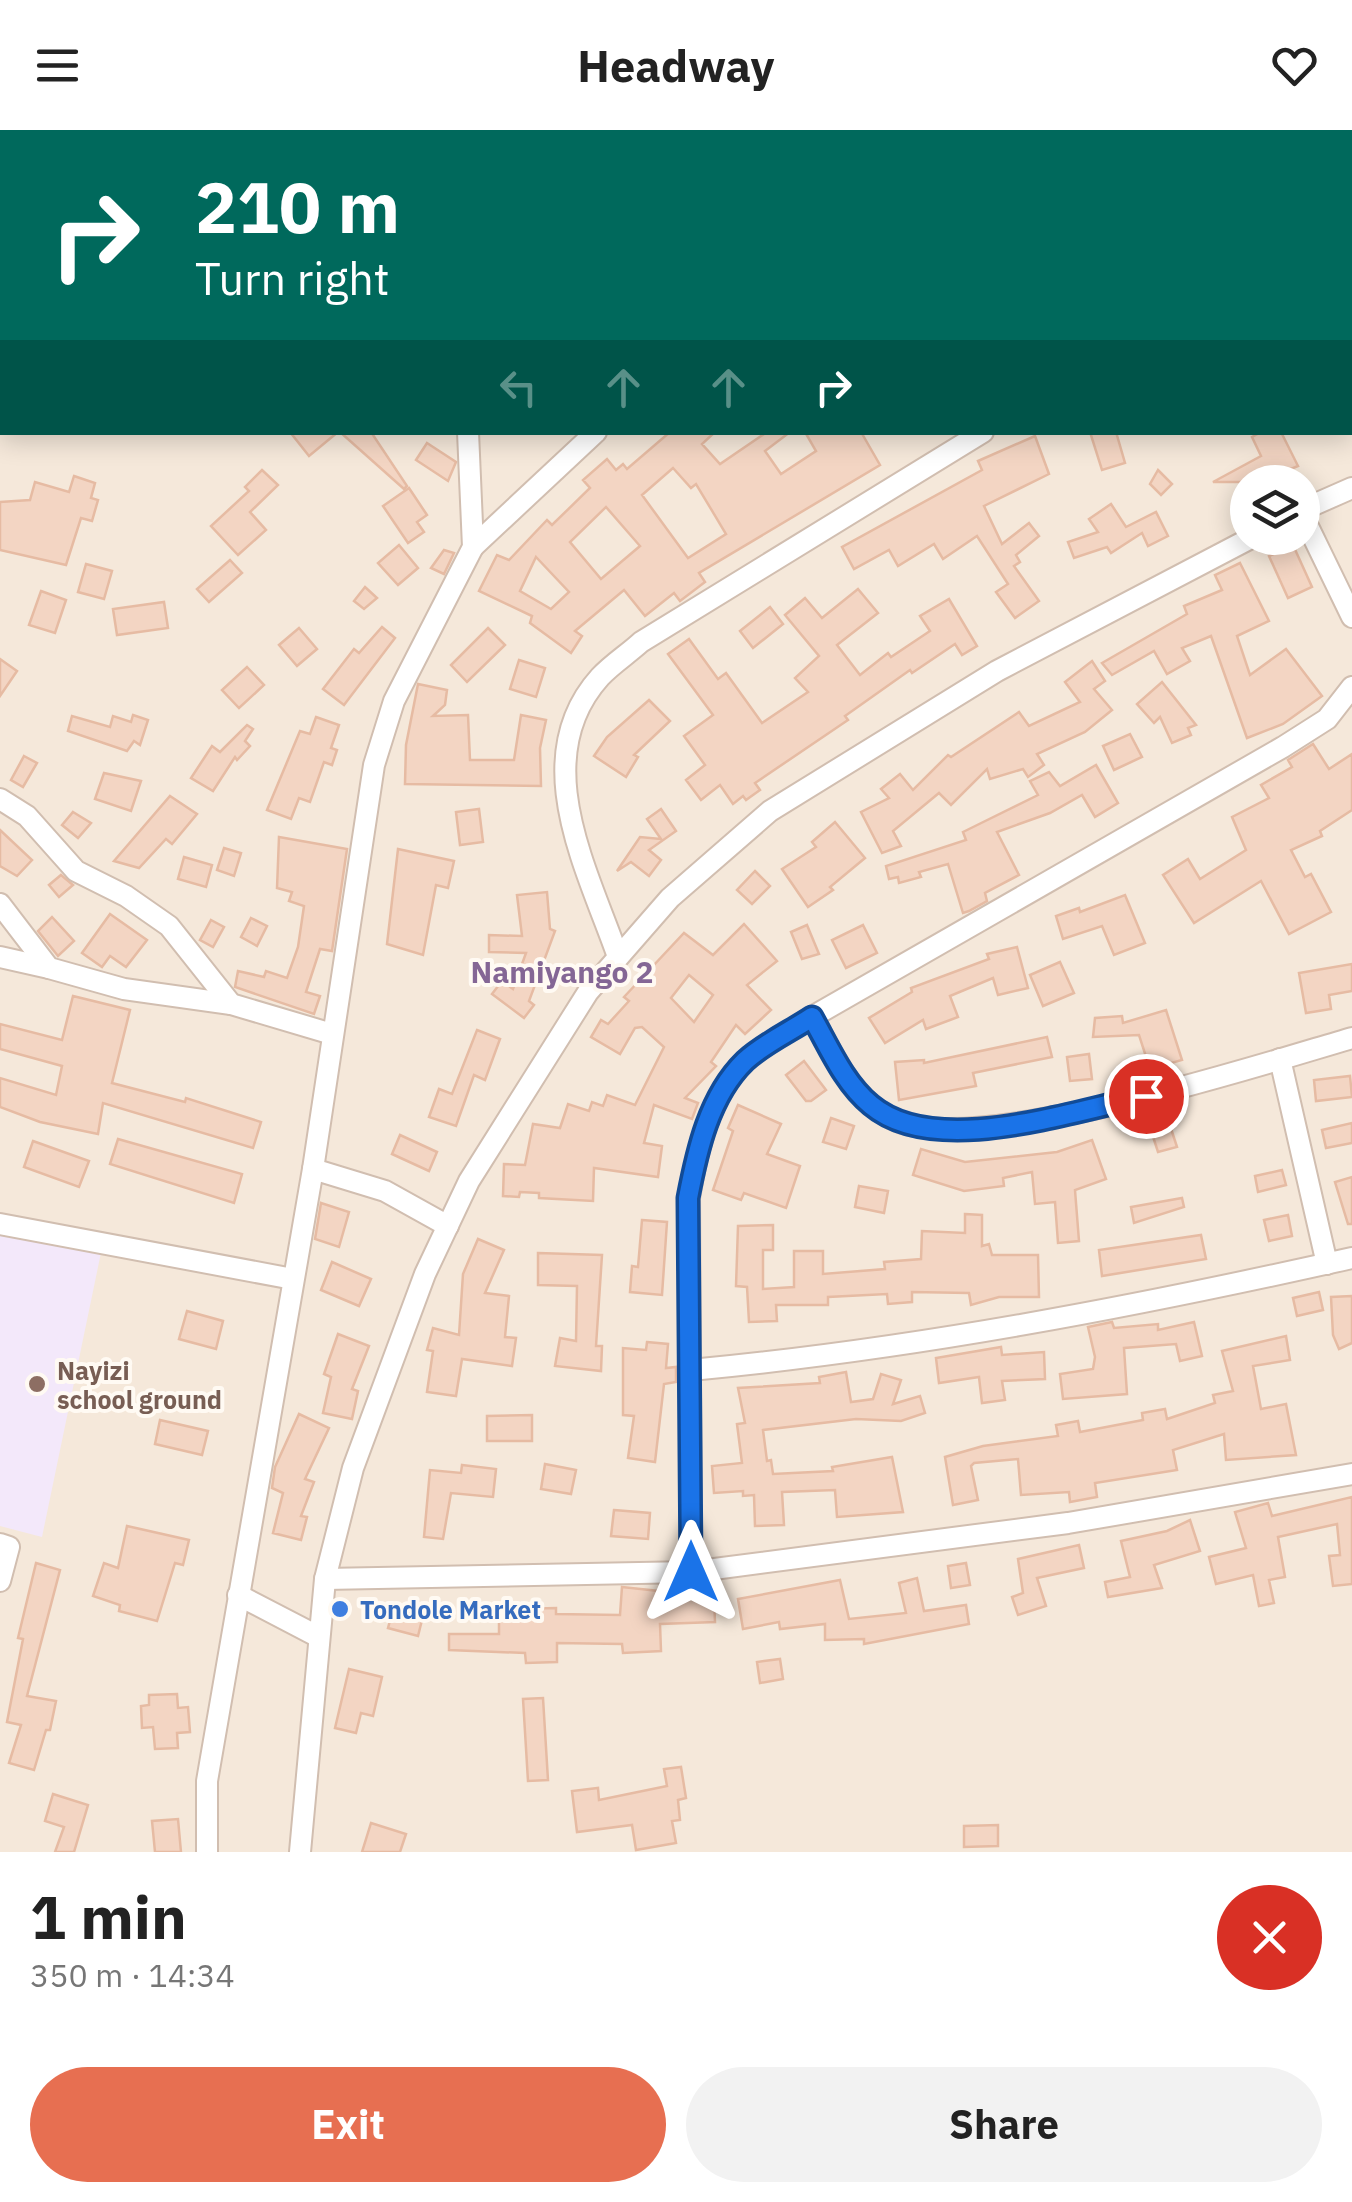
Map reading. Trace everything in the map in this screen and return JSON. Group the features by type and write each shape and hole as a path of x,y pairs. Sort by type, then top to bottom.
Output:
{"street":[{"path":"468,435 473,547"},
{"path":"207,1852 207,1781 313,1169 369,790 382,736 415,658 454,593 473,547 593,435"},
{"path":"616,954 565,797 564,761 585,699 600,677 641,642 978,435"},
{"path":"1320,503 1352,488"},
{"path":"300,1852 325,1579 367,1428 448,1226 544,1054 616,954 702,866 770,810 998,670 1230,549"},
{"path":"1320,550 1352,617"},
{"path":"691,1572 688,1198 698,1151 718,1099 746,1061 812,1017 1283,747 1328,719 1352,687"},
{"path":"0,799 27,816 76,871 126,896 170,926 231,1004"},
{"path":"0,904 49,968"},
{"path":"0,957 124,989 231,1004 332,1034"},
{"path":"812,1017 850,1084 873,1107 898,1122 927,1129 970,1131 1146,1096 1352,1038"},
{"path":"1280,1059 1327,1264"},
{"path":"313,1169 386,1192 448,1226"},
{"path":"0,1224 293,1278"},
{"path":"691,1370 806,1359 1034,1324 1352,1258"},
{"path":"325,1579 691,1572 1068,1522 1352,1474"},
{"path":"0,1544 9,1547 0,1580"},
{"path":"238,1595 317,1636"}],"shaded area":[{"path":"0,435 1352,435 1352,1852 0,1852"},
{"name":"Nayizi school ground","path":"0,1229 103,1243 42,1537 0,1526"}],"building":[{"path":"292,435 334,435 309,456"},
{"path":"343,435 373,435 407,486 404,489"},
{"path":"667,435 712,435 702,444 720,464 763,435 786,435 765,451 781,474 816,451 807,435 863,435 880,465 699,573 705,582 680,601 674,593 645,616 624,590 575,631 582,636 571,653 530,623 532,616 479,591 497,555 509,560 547,520 552,525 590,488 583,480 607,459 616,470 623,464 627,469","holes":["673,468 691,488 696,484 726,534 688,558 642,495","606,507 640,546 601,579 570,542","536,557 569,592 551,609 520,591"]},
{"path":"1091,435 1117,435 1125,463 1102,470"},
{"path":"1282,435 1298,465 1244,465 1261,456 1252,437"},
{"path":"1035,436 1049,474 984,506 1002,544 1029,523 1039,536 1016,555 1020,562 1014,566 1039,601 1015,618 996,592 1008,584 977,536 943,559 934,544 898,566 889,550 854,569 842,547 982,470 978,461"},
{"path":"427,443 456,462 448,481 416,460"},
{"path":"262,470 278,485 250,512 266,530 238,555 211,526 249,491 245,487"},
{"path":"1158,470 1172,484 1161,495 1150,484"},
{"path":"1230,473 1230,482 1213,482"},
{"path":"74,476 95,483 91,498 98,500 92,521 81,518 66,565 0,550 0,502 30,500 35,482 69,492"},
{"path":"409,488 427,515 417,522 424,532 408,543 383,506"},
{"path":"1111,504 1126,527 1156,512 1168,536 1148,546 1142,533 1111,553 1107,547 1074,558 1068,542 1098,532 1089,519"},
{"path":"399,545 418,568 398,585 378,563"},
{"path":"444,550 454,553 444,574 431,568"},
{"path":"1298,555 1312,587 1288,598 1269,556"},
{"path":"230,560 242,573 209,602 197,589"},
{"path":"1240,563 1269,621 1237,636 1250,675 1286,649 1322,696 1283,724 1247,738 1211,636 1182,648 1190,661 1167,674 1154,651 1112,675 1102,663 1187,614 1184,606 1222,590 1215,575"},
{"path":"86,564 112,571 104,599 78,592"},
{"path":"365,587 377,598 364,609 354,601"},
{"path":"858,589 878,613 837,645 860,675 888,653 891,657 930,631 920,616 949,599 977,646 962,655 955,644 912,673 910,670 845,716 848,720 755,783 760,790 746,800 743,796 733,804 720,785 701,800 686,780 705,765 684,736 713,715 668,654 689,639 718,679 726,673 762,723 808,692 795,678 819,656 785,615 805,598 822,618"},
{"path":"41,591 66,600 55,633 29,625"},
{"path":"164,602 168,628 117,635 113,609"},
{"path":"770,607 783,624 753,648 740,631"},
{"path":"382,627 395,638 344,705 323,689 354,649 359,653"},
{"path":"299,628 317,649 297,666 279,645"},
{"path":"488,628 505,645 467,682 451,665"},
{"path":"0,659 17,671 0,696"},
{"path":"519,660 545,668 536,697 510,689"},
{"path":"1092,661 1105,681 1094,689 1112,710 1085,732 1037,754 1044,765 1028,777 1023,769 990,779 987,769 951,805 939,793 893,831 901,846 882,853 861,812 889,798 881,789 900,774 913,790 948,755 951,757 1019,712 1029,726 1080,702 1065,682"},
{"path":"247,667 264,685 239,708 222,690"},
{"path":"1162,682 1196,725 1188,728 1191,735 1172,743 1160,717 1154,723 1137,704"},
{"path":"418,684 447,690 445,705 433,716 468,715 470,760 514,760 521,715 546,720 540,748 541,786 405,784 406,745"},
{"path":"649,700 670,721 634,755 638,757 626,777 594,756 607,737"},
{"path":"133,715 148,720 140,745 134,741 127,751 68,731 72,716 110,727 113,716 131,722"},
{"path":"316,717 339,725 331,748 337,750 332,765 324,762 310,802 299,798 291,819 267,810 300,731 310,734"},
{"path":"247,725 253,729 245,741 250,746 237,760 235,757 213,791 191,778 212,746 220,752"},
{"path":"1130,734 1142,757 1114,770 1103,746"},
{"path":"1313,744 1329,769 1352,754 1352,810 1320,831 1322,836 1291,850 1305,877 1311,874 1331,912 1289,934 1261,881 1194,923 1163,875 1188,859 1200,879 1246,850 1232,817 1269,798 1261,785 1292,767 1288,760"},
{"path":"24,756 37,763 23,787 11,780"},
{"path":"1096,765 1118,803 1095,817 1082,795 1050,813 997,832 1019,875 985,893 987,901 969,911 963,913 948,864 919,872 921,877 899,883 898,877 889,879 886,866 966,840 963,832 1038,795 1030,781 1049,772 1060,786"},
{"path":"104,773 141,781 131,811 95,799"},
{"path":"170,796 197,814 172,844 166,839 139,868 114,861"},
{"path":"479,809 483,842 460,845 456,812"},
{"path":"661,809 676,831 649,850 661,860 649,876 631,862 617,871 640,837 661,839 647,819"},
{"path":"73,812 91,823 78,838 62,825"},
{"path":"835,822 865,858 830,887 833,890 808,907 782,869 816,847 812,842"},
{"path":"0,830 32,860 17,876 0,866"},
{"path":"279,837 347,849 332,951 320,949 306,992 320,996 314,1014 235,987 238,971 264,977 266,971 287,978 298,947 304,906 289,901 292,892 277,888"},
{"path":"224,848 241,853 234,876 217,870"},
{"path":"398,849 454,861 448,888 436,885 423,955 387,944"},
{"path":"184,857 212,865 206,887 178,879"},
{"path":"755,871 770,886 752,904 737,890"},
{"path":"61,875 73,885 59,897 49,885"},
{"path":"547,892 550,929 555,931 529,1001 534,1005 524,1018 492,994 502,981 513,989 526,953 489,952 489,935 522,936 517,895"},
{"path":"1125,895 1145,943 1114,955 1102,926 1063,939 1056,916 1079,908 1080,912"},
{"path":"110,914 147,940 126,967 110,956 102,967 82,953"},
{"path":"52,917 74,941 58,956 38,931"},
{"path":"251,918 267,926 257,946 241,937"},
{"path":"211,920 224,927 213,947 200,940"},
{"path":"744,924 777,961 747,985 771,1010 745,1034 736,1025 711,1062 716,1066 685,1098 698,1103 692,1119 654,1105 644,1143 662,1146 658,1177 594,1168 593,1201 539,1198 539,1193 503,1196 504,1164 525,1165 533,1124 560,1128 568,1104 589,1111 592,1102 603,1106 607,1095 635,1105 664,1047 642,1027 635,1028 620,1054 591,1037 601,1020 608,1024 629,1001 624,997 684,933 713,955","holes":["689,975 713,995 694,1022 671,998"]},
{"path":"807,925 819,954 802,959 791,932"},
{"path":"863,925 877,953 846,968 832,940"},
{"path":"1017,947 1028,988 998,995 993,978 950,996 958,1017 926,1029 923,1020 885,1043 869,1018 912,992 911,988 989,959 987,954"},
{"path":"1060,962 1074,993 1043,1006 1030,975"},
{"path":"1352,964 1352,991 1329,995 1331,1009 1306,1013 1299,973"},
{"path":"73,996 130,1010 112,1083 185,1102 186,1098 261,1122 253,1148 103,1103 98,1134 40,1122 0,1107 0,1078 56,1095 62,1066 0,1049 0,1024 62,1040"},
{"path":"1166,1010 1182,1060 1150,1069 1139,1035 1093,1037 1095,1018 1122,1016 1123,1023"},
{"path":"477,1030 500,1039 485,1080 474,1075 456,1126 429,1117 439,1089 452,1094"},
{"path":"1047,1037 1052,1057 973,1073 976,1086 899,1100 895,1062 924,1063"},
{"path":"1089,1054 1092,1079 1070,1081 1067,1057"},
{"path":"804,1061 826,1090 811,1101 806,1101 786,1075"},
{"path":"1350,1076 1352,1097 1316,1101 1314,1080"},
{"path":"738,1105 781,1124 767,1154 800,1166 786,1208 744,1193 741,1200 713,1190 733,1131 728,1128"},
{"path":"1164,1107 1177,1147 1158,1152 1145,1112"},
{"path":"831,1118 854,1126 846,1149 823,1142"},
{"path":"1352,1123 1352,1143 1326,1148 1322,1130"},
{"path":"400,1135 437,1152 429,1171 392,1154"},
{"path":"118,1139 242,1174 234,1203 110,1164"},
{"path":"1092,1140 1106,1179 1075,1190 1079,1241 1058,1243 1055,1202 1035,1204 1032,1172 1003,1178 1004,1186 964,1191 913,1175 921,1149 965,1162 1057,1152"},
{"path":"33,1141 89,1161 79,1187 24,1167"},
{"path":"1282,1170 1286,1185 1258,1192 1255,1176"},
{"path":"1352,1177 1352,1224 1348,1224 1335,1182"},
{"path":"859,1186 888,1191 884,1213 855,1207"},
{"path":"1182,1198 1184,1207 1134,1223 1131,1207"},
{"path":"321,1203 349,1212 339,1247 315,1239"},
{"path":"965,1214 982,1215 982,1246 989,1244 992,1255 1038,1255 1039,1297 999,1297 971,1305 969,1293 912,1292 912,1302 888,1304 887,1294 828,1297 828,1305 776,1305 777,1321 749,1322 747,1287 736,1286 738,1226 773,1225 773,1250 763,1250 763,1289 794,1287 794,1251 823,1251 823,1274 885,1269 884,1262 921,1259 922,1231 965,1233"},
{"path":"1288,1215 1292,1236 1269,1241 1264,1220"},
{"path":"642,1220 667,1222 662,1295 630,1292 632,1266 638,1267"},
{"path":"1201,1235 1206,1259 1102,1276 1099,1250"},
{"path":"478,1239 504,1250 485,1293 509,1296 505,1337 516,1338 512,1366 462,1359 456,1396 427,1392 433,1351 427,1350 433,1328 459,1335 463,1274"},
{"path":"538,1253 602,1255 596,1346 602,1346 601,1371 555,1366 560,1338 576,1341 577,1286 538,1285"},
{"path":"332,1262 371,1279 359,1306 321,1290"},
{"path":"1319,1292 1323,1310 1297,1316 1293,1298"},
{"path":"1352,1296 1352,1343 1339,1349 1333,1335 1331,1297"},
{"path":"187,1311 223,1321 216,1349 179,1339"},
{"path":"1112,1322 1114,1328 1158,1324 1158,1330 1194,1322 1202,1356 1180,1361 1176,1344 1124,1348 1127,1394 1063,1399 1060,1374 1093,1369 1095,1357 1088,1327"},
{"path":"338,1334 369,1346 352,1389 358,1391 352,1419 323,1413 331,1377 324,1374"},
{"path":"1286,1336 1290,1360 1253,1366 1261,1409 1286,1404 1296,1455 1226,1460 1224,1434 1173,1450 1177,1470 1095,1483 1097,1497 1070,1502 1069,1492 1021,1495 1018,1459 974,1463 971,1466 978,1500 953,1505 945,1457 983,1446 1058,1436 1056,1425 1078,1421 1080,1432 1143,1420 1142,1413 1165,1409 1167,1419 1215,1403 1213,1395 1233,1391 1222,1351"},
{"path":"647,1342 668,1344 666,1368 676,1367 676,1382 664,1384 655,1462 628,1458 634,1416 623,1415 623,1348 646,1350"},
{"path":"1001,1347 1002,1355 1044,1352 1045,1379 1002,1381 1005,1400 982,1403 979,1377 939,1383 936,1358"},
{"path":"846,1372 851,1402 873,1399 881,1374 901,1380 893,1404 920,1396 925,1413 901,1421 856,1419 763,1430 767,1461 771,1460 773,1474 833,1471 832,1467 892,1457 903,1512 837,1517 835,1490 782,1492 784,1525 755,1526 754,1495 743,1496 743,1491 714,1493 712,1466 742,1463 737,1424 745,1423 738,1388 820,1383 819,1377"},
{"path":"299,1414 329,1428 305,1479 314,1482 301,1516 307,1517 301,1540 273,1533 283,1493 272,1488 275,1467"},
{"path":"532,1415 532,1441 487,1441 487,1416"},
{"path":"160,1420 208,1431 202,1455 155,1444"},
{"path":"545,1464 576,1470 571,1494 541,1489"},
{"path":"462,1465 496,1469 493,1497 451,1493 443,1539 424,1537 430,1470 461,1473"},
{"path":"1352,1497 1352,1584 1333,1586 1329,1556 1340,1555 1337,1524 1278,1537 1285,1577 1269,1580 1274,1603 1259,1606 1253,1575 1216,1584 1209,1557 1246,1548 1235,1512 1268,1503 1272,1516"},
{"path":"614,1510 650,1513 648,1539 611,1536"},
{"path":"1190,1520 1200,1551 1154,1565 1162,1588 1108,1597 1105,1582 1130,1577 1121,1541 1167,1531"},
{"path":"127,1526 189,1540 183,1565 175,1563 157,1621 119,1611 120,1605 93,1596 104,1563 118,1568"},
{"path":"1079,1545 1084,1568 1037,1578 1046,1606 1018,1615 1012,1597 1023,1593 1018,1559"},
{"path":"36,1563 60,1570 27,1696 56,1701 50,1730 46,1730 34,1770 9,1763 21,1725 7,1722 23,1639 18,1638"},
{"path":"966,1563 970,1585 951,1588 948,1566"},
{"path":"917,1578 924,1611 966,1605 969,1624 864,1644 864,1639 825,1640 825,1624 780,1629 779,1622 743,1629 738,1599 840,1580 849,1619 906,1613 899,1583"},
{"path":"622,1587 714,1597 715,1622 660,1624 661,1651 623,1653 622,1644 557,1643 557,1662 526,1663 525,1653 449,1650 449,1634 499,1634 499,1603 515,1603 515,1609 556,1608 556,1614 620,1615"},
{"path":"404,1612 423,1616 418,1636 388,1628 392,1613 403,1616"},
{"path":"780,1659 783,1679 760,1683 757,1662"},
{"path":"349,1669 382,1677 373,1716 361,1713 356,1733 335,1728"},
{"path":"177,1694 178,1708 188,1707 190,1732 177,1733 178,1748 155,1749 153,1727 142,1728 141,1706 149,1705 149,1695"},
{"path":"543,1698 548,1780 528,1781 523,1699"},
{"path":"681,1767 686,1798 678,1800 680,1820 672,1821 676,1843 636,1850 632,1825 577,1832 572,1791 598,1788 599,1800 667,1786 664,1769"},
{"path":"53,1794 88,1805 74,1852 55,1852 64,1827 45,1821"},
{"path":"178,1819 181,1852 155,1852 152,1821"},
{"path":"371,1823 406,1834 400,1852 362,1852"},
{"path":"998,1825 998,1846 964,1847 964,1826"}],"place":[{"name":"Nayizi school ground","path":"37,1384"},
{"name":"Tondole Market","path":"340,1609"}],"district":[{"name":"Namiyango 2","path":"562,971"}],"route":[{"path":"691,1572 688,1198 698,1151 718,1099 746,1061 812,1017 850,1084 873,1107 898,1122 927,1129 970,1131 1146,1096"}]}
